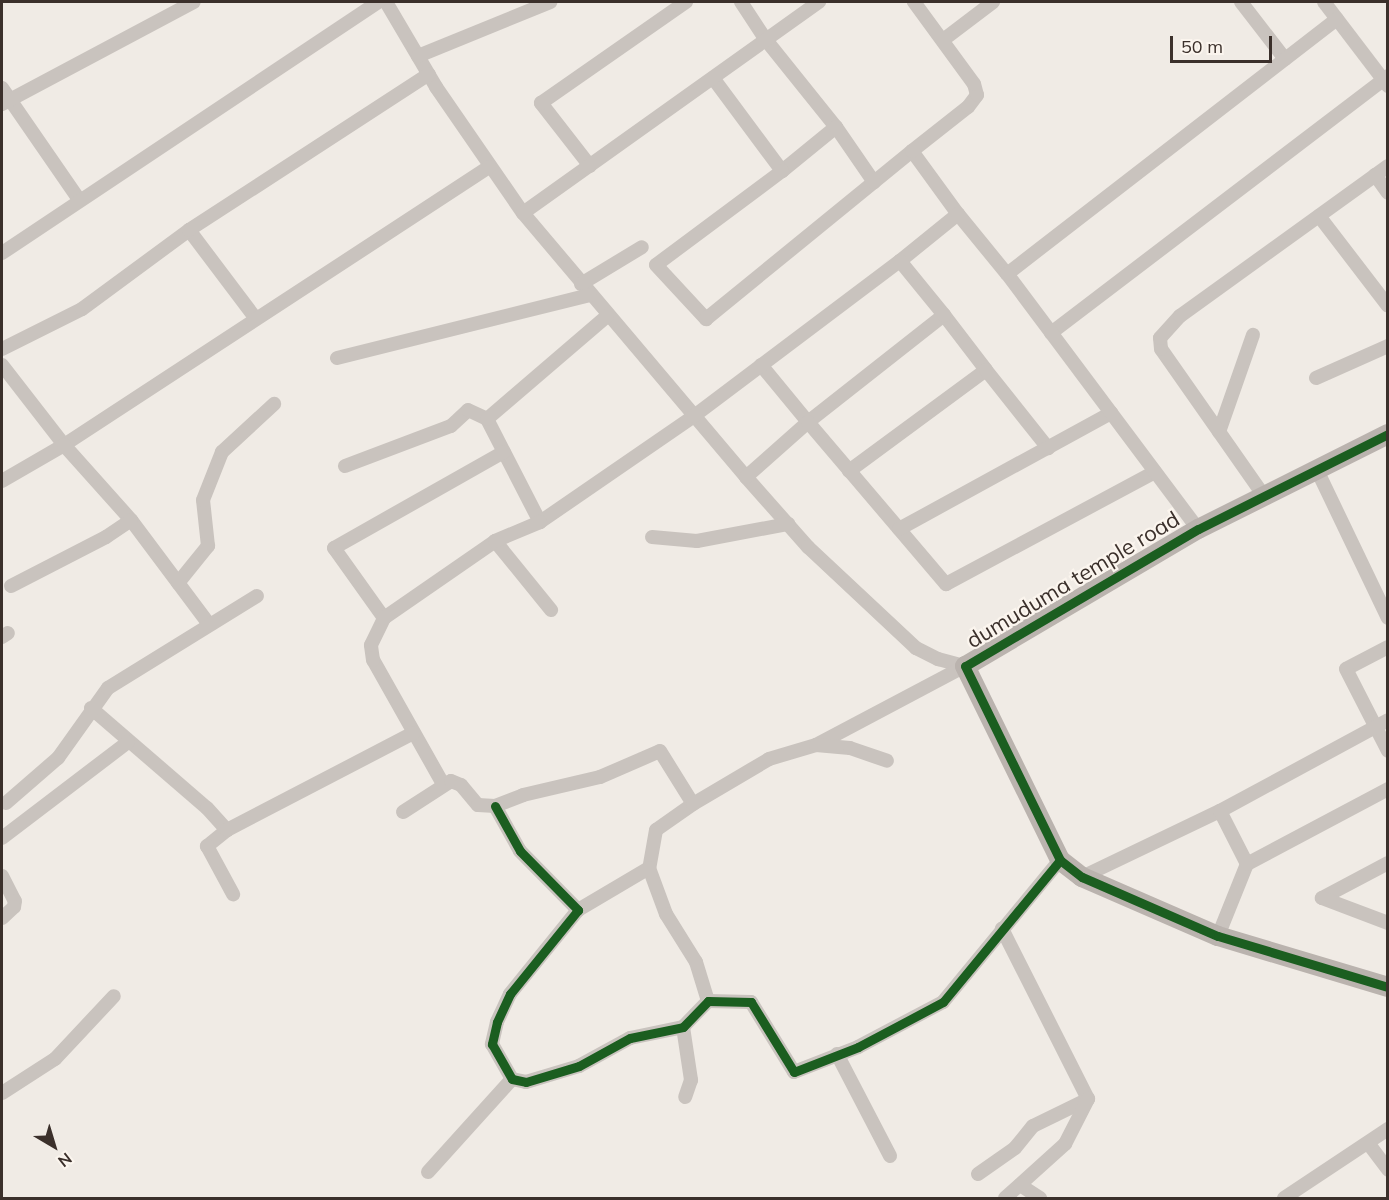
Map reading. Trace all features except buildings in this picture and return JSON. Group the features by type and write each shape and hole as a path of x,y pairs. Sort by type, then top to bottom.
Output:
{"street":[{"path":"78,198 4,98 194,2"},
{"path":"418,56 550,2"},
{"path":"590,166 541,103 686,2"},
{"path":"741,2 766,40 836,127 874,182"},
{"path":"523,213 819,2"},
{"path":"836,127 782,171 656,265 706,319 968,107 977,94 974,84 914,2"},
{"path":"943,40 993,2"},
{"path":"1241,2 1285,59"},
{"path":"1051,333 1386,81 1324,2"},
{"path":"2,253 78,198 389,3 429,74 489,167 523,213 607,316 746,477 788,524 916,648 938,659 965,666"},
{"path":"1007,274 1337,19"},
{"path":"2,350 82,309 189,230 429,74"},
{"path":"713,78 782,171"},
{"path":"912,151 1198,529"},
{"path":"1264,496 1161,349 1160,338 1180,316 1388,166"},
{"path":"2,481 64,445 489,167"},
{"path":"1375,175 1388,193"},
{"path":"443,784 373,660 370,645 384,618 495,542 540,522 694,416 900,261 958,214"},
{"path":"1320,216 1388,306"},
{"path":"189,230 256,319"},
{"path":"338,358 585,289 642,246"},
{"path":"900,261 1048,448"},
{"path":"746,477 808,422 944,315"},
{"path":"487,419 607,316"},
{"path":"1219,432 1253,335"},
{"path":"1316,378 1388,346"},
{"path":"2,364 64,445 131,520 208,623"},
{"path":"761,365 946,584 1155,472"},
{"path":"849,471 986,370"},
{"path":"178,583 208,546 203,500 222,452 274,404"},
{"path":"345,466 451,426 468,410 487,419 540,522"},
{"path":"899,529 1111,413"},
{"name":"dumuduma temple road","path":"1388,434 1198,529 965,666 1060,860 1082,878 1218,936 1388,987"},
{"path":"384,618 334,548 504,452"},
{"path":"1317,470 1388,618"},
{"path":"11,586 106,537 131,520"},
{"path":"652,537 697,541 788,524"},
{"path":"495,542 551,610"},
{"path":"6,803 58,758 91,708 108,688 208,623 256,596"},
{"path":"1388,647 1346,669 1381,723 1388,751"},
{"path":"708,1001 696,962 666,914 649,868 656,830 693,804 769,759 816,745 965,666"},
{"path":"91,708 207,808 227,830"},
{"path":"1082,878 1220,811 1381,723"},
{"path":"234,894 207,846 227,830 413,733"},
{"path":"2,838 128,742"},
{"path":"816,745 850,748 887,761"},
{"path":"403,812 443,784 457,783 478,805 495,806 524,795 600,777 660,751 693,804"},
{"path":"1218,936 1247,864 1388,789"},
{"path":"495,806 520,851 578,910"},
{"path":"1220,811 1247,864"},
{"path":"649,868 578,910 510,994 497,1022 492,1044 512,1079 526,1082 579,1066 630,1038 683,1027 708,1001 751,1002 794,1072 837,1054 943,1002 1060,860"},
{"path":"1388,863 1322,898 1388,923"},
{"path":"2,876 15,901 14,908 2,918"},
{"path":"1002,929 1088,1099"},
{"path":"2,1093 55,1059 114,996"},
{"path":"683,1027 691,1080 685,1097"},
{"path":"837,1054 890,1156"},
{"path":"428,1172 512,1079"},
{"path":"978,1174 1015,1148 1033,1126 1088,1099"},
{"path":"1005,1198 1065,1144 1088,1099"},
{"path":"1284,1198 1388,1129"},
{"path":"1368,1143 1388,1170"},
{"path":"1020,1185 1040,1198"}],"cycle path":[{"path":"1388,434 1198,529 965,666 1060,860 1082,877 1218,936 1388,987"},
{"path":"495,806 520,851 578,910 510,994 497,1022 492,1044 512,1079 526,1082 579,1066 630,1038 683,1027 708,1001 751,1002 794,1072 858,1047 943,1002 1060,860"}]}
